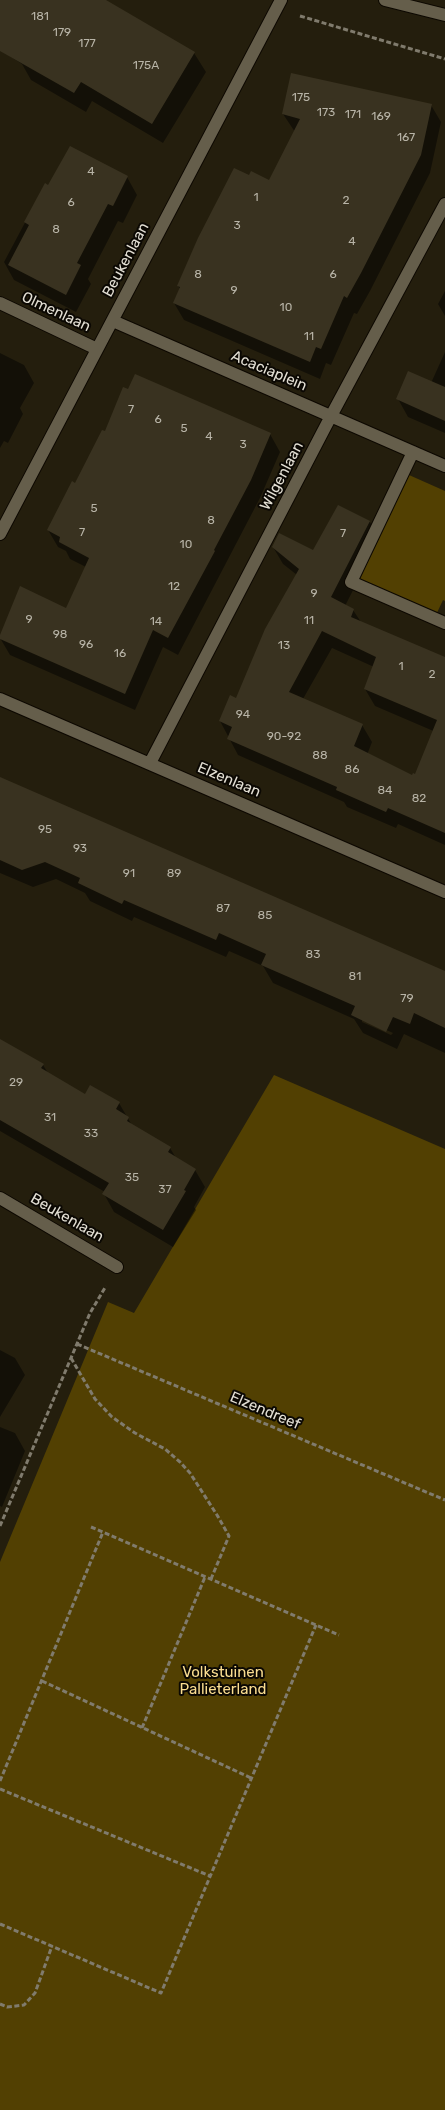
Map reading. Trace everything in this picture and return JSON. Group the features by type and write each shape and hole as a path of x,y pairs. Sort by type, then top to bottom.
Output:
{"street":[{"path":"385,0 445,15"},
{"name":"Beukenlaan","path":"0,534 278,5"},
{"name":"Wilgenlaan","path":"150,763 331,416 445,204"},
{"name":"Olmenlaan","path":"0,303 97,349"},
{"name":"Acaciaplein","path":"112,321 445,466"},
{"path":"413,452 351,582 445,623"},
{"name":"Elzenlaan","path":"0,699 445,892"},
{"name":"Beukenlaan","path":"0,1198 117,1267"}],"path":[{"path":"278,5 445,59"},
{"path":"0,1526 90,1312 117,1267"},
{"name":"Elzendreef","path":"77,1344 445,1500"},
{"path":"71,1358 95,1399 112,1417 135,1433 165,1449 180,1462 190,1473 218,1515 229,1536 211,1579"},
{"path":"91,1527 339,1635"},
{"path":"0,1781 103,1532"},
{"path":"142,1728 205,1577"},
{"path":"0,1924 161,1993 316,1625"},
{"path":"42,1681 251,1778"},
{"path":"0,1789 210,1876"},
{"path":"0,2004 7,2007 24,2005 35,1993 52,1946"}],"green space":[{"path":"409,475 445,491 445,601 443,600 435,617 358,581"},
{"name":"Volkstuinen Pallieterland","path":"274,1075 445,1149 445,2110 0,2110 0,1562 108,1302 134,1313"}],"building":[{"path":"0,0 106,0 195,52 152,124 81,82 74,93 0,51"},
{"path":"291,73 432,104 421,155 361,273 347,298 344,296 321,349 316,347 310,362 173,303 180,287 177,286 198,238 234,168 249,175 251,171 269,180 300,119 282,114"},
{"path":"70,146 128,176 113,206 108,204 77,263 81,265 66,295 8,265 29,225 24,222 45,183 48,185"},
{"path":"408,371 445,387 445,421 396,399"},
{"path":"135,374 271,433 251,480 168,638 153,630 125,694 0,639 0,635 20,586 66,608 89,558 59,542 60,537 47,530 72,481 75,483 102,430 105,431 123,387 128,389"},
{"path":"338,505 370,521 331,597 354,609 351,617 445,657 445,833 388,808 386,812 336,790 337,787 227,739 232,727 219,721 230,695 236,698 265,629 299,569 272,547 279,533 313,550","holes":["322,631 376,657 364,689 437,720 415,774 413,773 412,775 354,746 363,724 289,692"]},
{"path":"0,777 445,971 445,1028 414,1013 410,1024 393,1017 386,1032 351,1015 355,1006 261,965 266,954 219,933 216,940 124,900 122,904 78,883 80,878 45,862 22,870 0,860"},
{"path":"0,1039 44,1064 41,1068 85,1094 90,1085 120,1102 116,1109 129,1117 127,1121 171,1147 168,1152 196,1169 184,1190 186,1191 163,1230 102,1194 109,1183 0,1120"}]}
